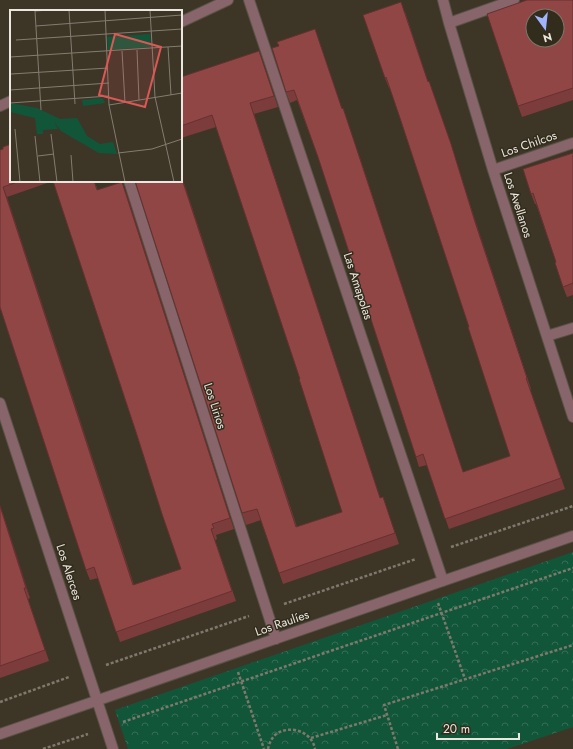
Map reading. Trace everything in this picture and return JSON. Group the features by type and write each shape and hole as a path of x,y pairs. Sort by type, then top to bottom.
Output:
{"street":[{"path":"182,22 228,0"},
{"name":"Las Amapolas","path":"248,0 443,581"},
{"name":"Los Avellanos","path":"443,0 493,170 573,418"},
{"path":"449,23 514,0"},
{"path":"0,106 10,101"},
{"name":"Los Chilcos","path":"493,170 573,143"},
{"name":"Los Lirios","path":"129,182 276,639"},
{"path":"547,336 573,328"},
{"name":"Los Alerces","path":"0,403 114,749"},
{"name":"Los Raulíes","path":"0,734 573,536"}],"path":[{"path":"43,749 573,568"},
{"path":"432,585 465,680"},
{"path":"398,749 384,706 573,645"},
{"path":"232,654 264,749"},
{"path":"311,738 387,715"},
{"path":"268,749 270,742 275,736 282,731 290,729 305,733 311,738 316,749"}],"green space":[{"path":"573,552 573,727 507,749 128,749 115,710"}],"building":[{"path":"527,0 573,0 573,88 518,106 487,14"},
{"path":"401,2 451,144 526,378 561,478 445,519 423,454 416,457 318,157 294,90 286,92 272,48 279,46 277,42 315,29 342,109 343,108 463,472 510,456 400,118 363,15"},
{"path":"259,51 274,96 250,103 380,498 383,497 395,533 279,573 257,509 242,513 135,182 182,182 182,179 296,527 342,512 300,379 212,115 182,126 182,77"},
{"path":"10,144 10,182 17,182 3,187 133,585 181,569 53,182 94,182 97,190 122,182 230,518 212,524 214,528 211,529 232,591 116,632 94,567 86,570 0,307 0,150 3,149 3,147"},
{"path":"573,153 573,283 563,287 533,193 531,194 523,169"},
{"path":"0,506 26,588 24,588 45,650 0,666"}]}
